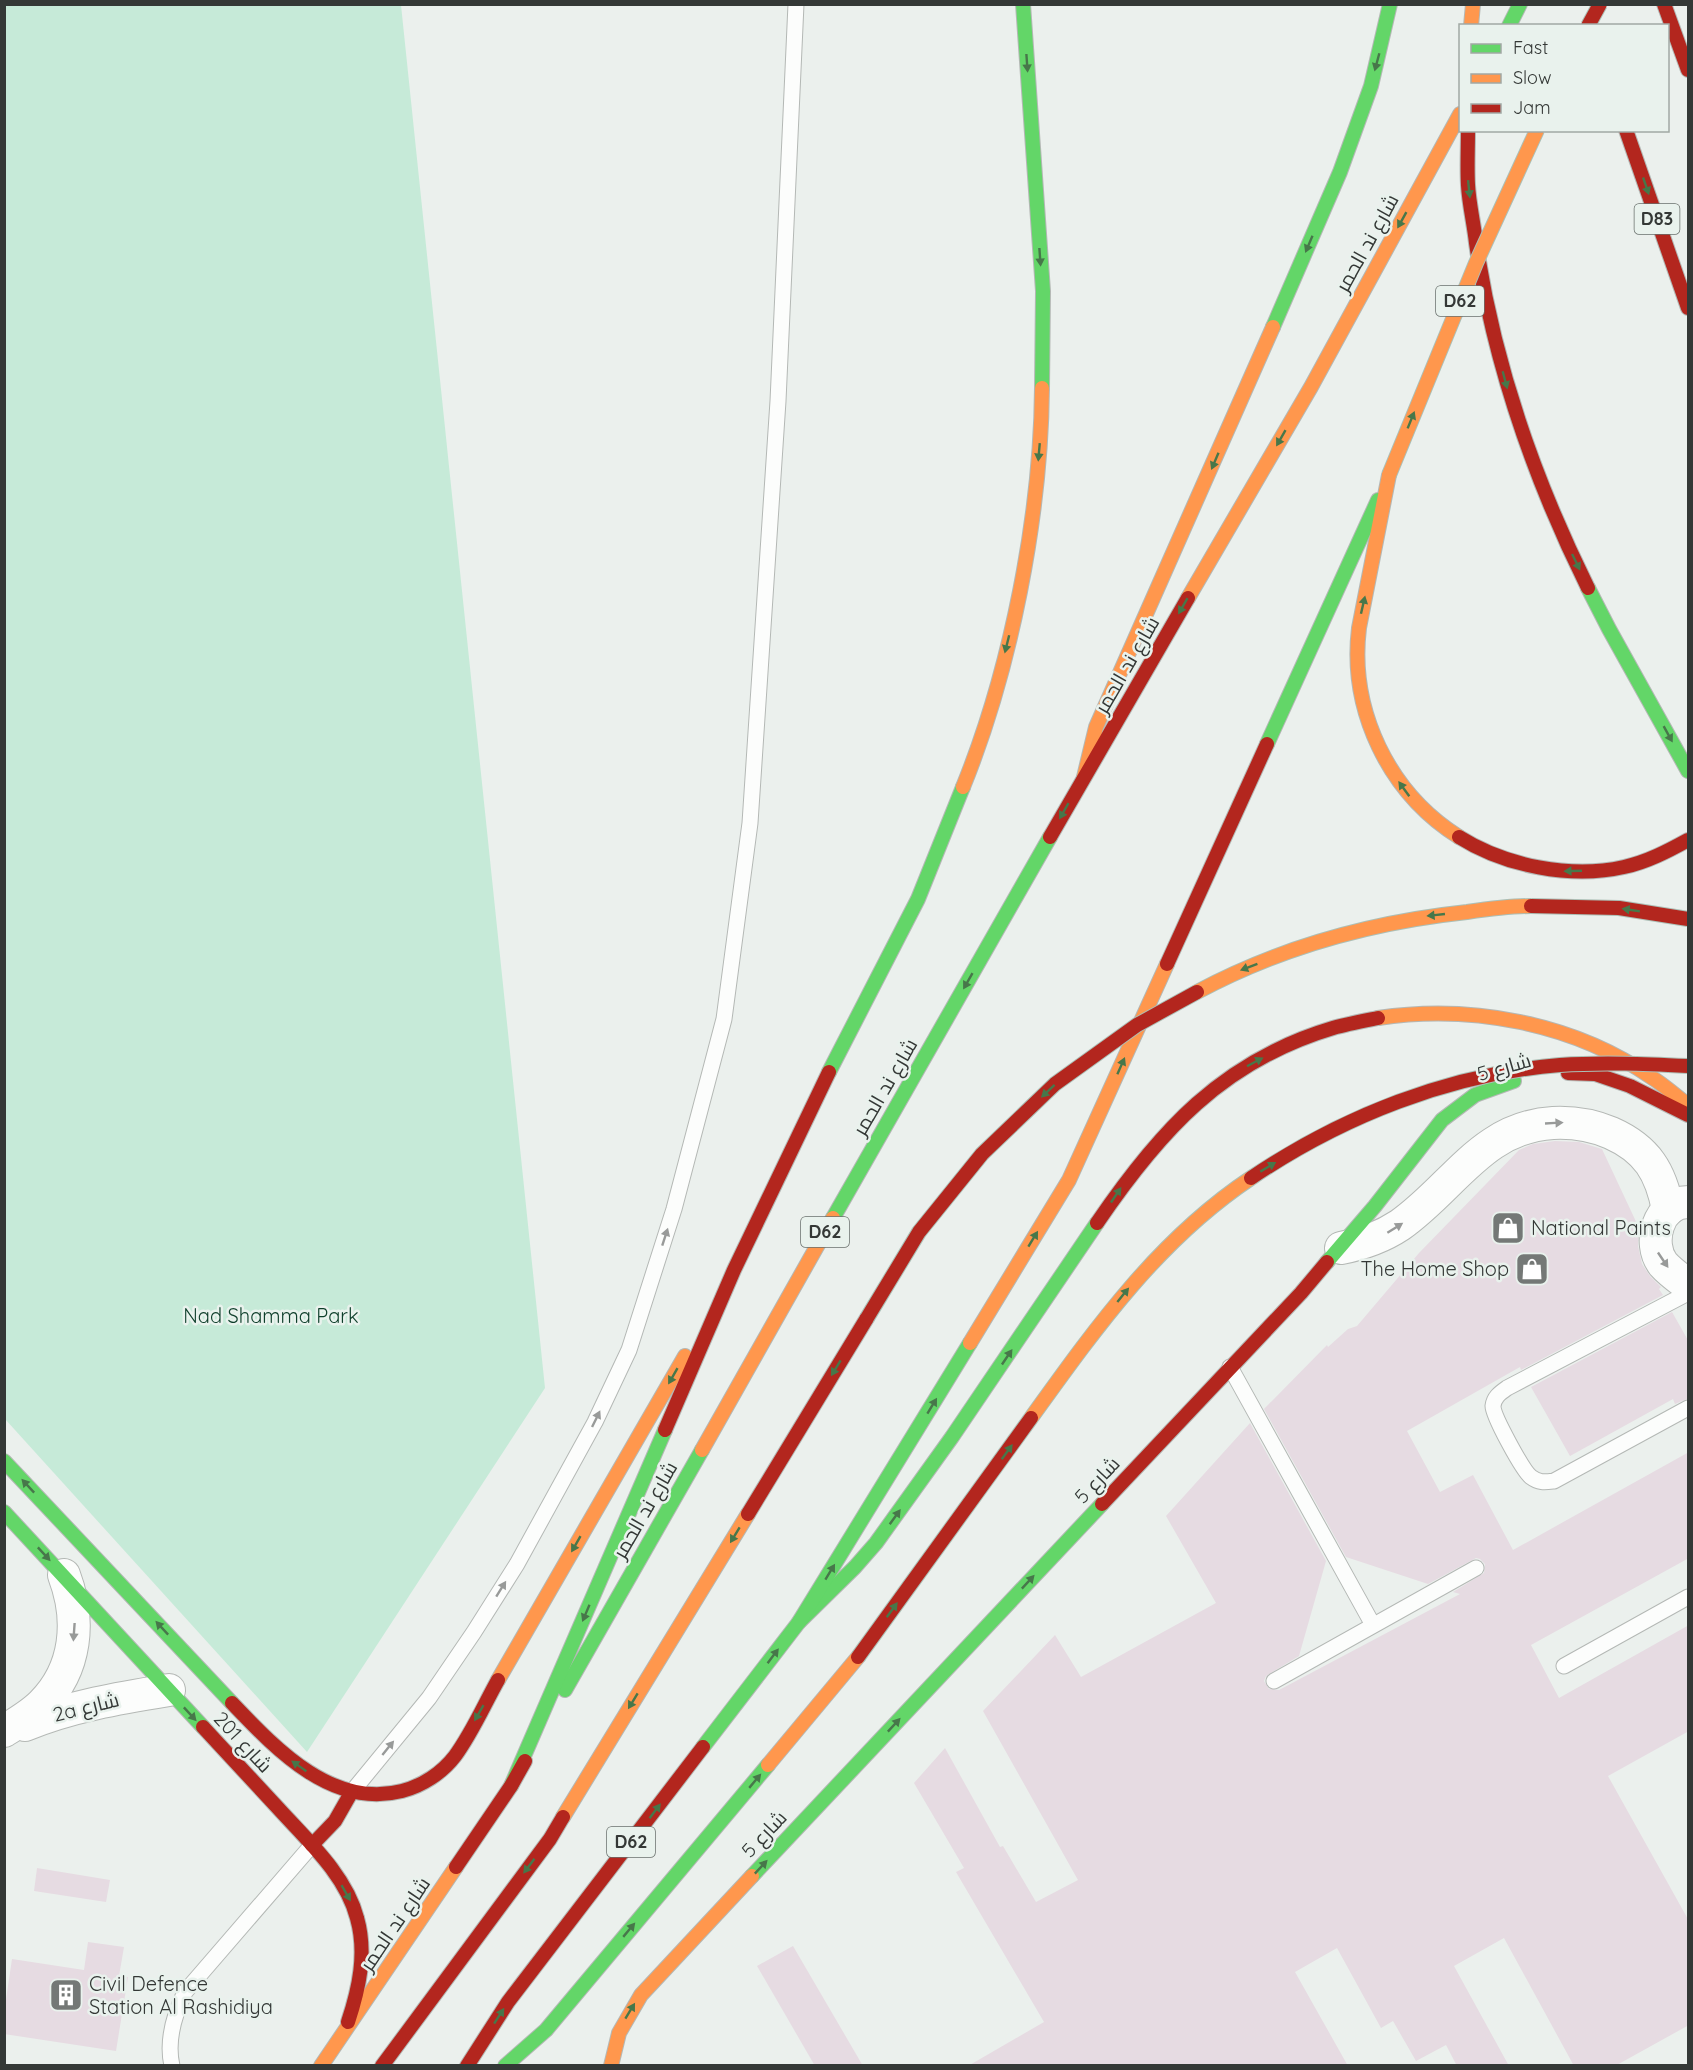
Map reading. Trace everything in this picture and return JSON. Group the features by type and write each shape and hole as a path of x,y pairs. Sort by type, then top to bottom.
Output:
{"main road":[{"path":"511,1786 734,1270 847,1035 918,899 974,760 996,688 1014,616 1028,543 1042,417 1044,354 1042,291 1023,4"},
{"path":"1084,777 1096,727 1205,484 1340,172 1371,86 1390,4"},
{"path":"1471,24 1473,4"},
{"path":"1510,24 1520,4"},
{"path":"1582,4 1588,24"},
{"path":"1590,24 1600,4"},
{"path":"1598,24 1615,4"},
{"path":"1664,4 1689,70"},
{"name":"شارع ند الحمر","path":"321,2066 511,1786 1084,777 1311,387 1459,118"},
{"path":"1468,132 1468,185 1483,289 1507,386 1528,448 1567,545 1604,619 1689,771"},
{"name":"D62","path":"467,2066 508,2002 799,1622 1069,1180 1389,475 1476,263 1536,132"},
{"name":"D83","path":"1627,132 1689,308"},
{"path":"1389,475 1358,631 1358,675 1366,718 1383,759 1408,795 1440,826 1477,849 1529,867 1561,872 1606,870 1648,860 1689,840"},
{"path":"382,2066 550,1839 919,1232 982,1154 1055,1084 1137,1025 1225,977 1319,940 1417,917 1518,906 1619,909 1689,919"},
{"path":"799,1622 876,1543 952,1437 1130,1174 1162,1134 1199,1099 1241,1070 1286,1046 1344,1026 1384,1017 1435,1013 1486,1015 1537,1025 1585,1042 1632,1064 1689,1105"},
{"path":"505,2066 546,2030 858,1657 1095,1330 1143,1271 1197,1219 1257,1173 1323,1134 1393,1104 1466,1081 1541,1067 1617,1062 1689,1066"},
{"name":"شارع 5","path":"611,2066 617,2035 630,2009 648,1986 1341,1248 1442,1120 1475,1095 1515,1081 1559,1073 1595,1074 1630,1086 1689,1115"},
{"path":"312,1845 335,1821 351,1793 379,1795 406,1790 434,1776 454,1757 734,1270"},
{"name":"شارع 201","path":"4,1461 268,1742 307,1772 351,1793"},
{"name":"شارع 201","path":"4,1512 312,1845 336,1876 352,1903 361,1948 361,1973 357,1997 342,2037"}],"street":[{"path":"1341,1248 1362,1244 1400,1225 1485,1147 1510,1132 1538,1124 1567,1122 1596,1127 1623,1139 1646,1156 1657,1172 1664,1190 1678,1206 1659,1222 1655,1235 1656,1250 1662,1263 1689,1285"},
{"name":"2a شارع","path":"4,1732 43,1703 65,1671 73,1643 75,1613 64,1575"},
{"name":"2a شارع","path":"4,1732 81,1707 169,1690"}],"lane":[{"path":"351,1793 429,1698 474,1632 517,1564 595,1422 629,1350 674,1209 724,1019 750,823 778,401 795,4"},
{"path":"1689,1293 1507,1388 1497,1395 1493,1407 1497,1420 1529,1476 1540,1482 1554,1481 1689,1408"},
{"path":"1230,1367 1373,1625"},
{"path":"1274,1681 1476,1568"},
{"path":"1564,1666 1689,1597"},
{"path":"172,2066 170,2043 172,2025 185,1992 312,1845"}],"green space":[{"name":"Nad Shamma Park","path":"5,5 401,5 545,1388 307,1752 5,1419"}],"building":[{"path":"1555,1141 1579,1142 1602,1149 1639,1228 1638,1246 1642,1264 1661,1287 1659,1289 1663,1295 1521,1370 1520,1367 1407,1431 1440,1492 1473,1475 1513,1550 1689,1452 1689,1558 1531,1645 1559,1698 1689,1625 1689,1731 1608,1776 1689,1921 1689,2025 1615,2066 1574,2066 1504,1938 1454,1966 1509,2066 1457,2066 1446,2045 1416,2061 1393,2021 1381,2028 1337,1948 1295,1972 1348,2066 968,2066 1044,2022 956,1872 964,1868 914,1783 945,1748 1000,1847 1003,1846 1036,1902 1078,1880 983,1711 1055,1635 1081,1677 1216,1603 1166,1516 1250,1423 1326,1561 1299,1656 1266,1676 1264,1681 1269,1689 1279,1690 1460,1594 1453,1592 1484,1573 1485,1564 1476,1558 1428,1584 1346,1557 1264,1409 1327,1345 1328,1347 1348,1329 1357,1326 1419,1253 1519,1150 1533,1144"},
{"path":"1672,1312 1689,1342 1689,1398 1675,1404 1673,1399 1570,1456 1531,1387"},
{"path":"37,1868 110,1880 106,1902 34,1891"},
{"name":"Civil Defence Station Al Rashidiya","path":"88,1942 124,1947 119,1976 128,1977 116,2051 4,2034 4,2013 12,1959 84,1970"},
{"path":"793,1946 863,2066 815,2066 757,1966"}],"traffic: fast":[{"path":"1023,4 1043,291 1042,388"},
{"path":"1273,327 1340,172 1371,86 1390,4"},
{"path":"1510,24 1520,4"},
{"path":"1267,744 1378,500"},
{"path":"1588,588 1688,771"},
{"path":"829,1072 918,899 963,787"},
{"path":"833,1218 1050,837"},
{"path":"1327,1262 1375,1206 1442,1120 1475,1095 1514,1081"},
{"path":"799,1622 876,1543 952,1437 1097,1223"},
{"path":"703,1747 799,1622 970,1343"},
{"path":"511,1786 665,1430"},
{"path":"565,1690 702,1450"},
{"path":"4,1461 232,1703"},
{"path":"752,1876 1102,1504"},
{"path":"4,1512 203,1727"},
{"path":"505,2066 546,2030 768,1765"}],"traffic: slow":[{"path":"1471,24 1473,4"},
{"path":"1188,598 1311,387 1459,116"},
{"path":"1389,475 1476,263 1536,132"},
{"path":"1084,777 1096,727 1273,327"},
{"path":"963,787 995,693 1020,591 1036,487 1042,388"},
{"path":"1389,475 1359,628 1358,659 1361,689 1368,719 1379,747 1394,773 1412,797 1434,819 1459,837"},
{"path":"1197,992 1261,962 1362,930 1432,916 1531,906"},
{"path":"970,1343 1069,1180 1167,964"},
{"path":"1378,1018 1413,1014 1485,1016 1555,1031 1621,1058 1656,1080 1688,1105"},
{"path":"1031,1418 1104,1319 1157,1258 1217,1202 1251,1178"},
{"path":"702,1450 833,1218"},
{"path":"498,1680 685,1356"},
{"path":"563,1817 748,1514"},
{"path":"768,1765 858,1657"},
{"path":"321,2066 456,1867"},
{"path":"611,2066 619,2033 641,1995 752,1876"}],"traffic: jam":[{"path":"1589,24 1600,4"},
{"path":"1664,4 1688,70"},
{"path":"1468,132 1469,199 1484,288 1505,377 1518,420 1550,505 1588,588"},
{"path":"1627,132 1688,308"},
{"path":"1050,837 1188,598"},
{"path":"1167,964 1267,744"},
{"path":"1459,837 1497,856 1517,862 1539,867 1582,871 1633,865 1688,840"},
{"path":"1531,906 1619,908 1688,919"},
{"path":"867,1318 919,1232 982,1154 1055,1084 1137,1025 1197,992"},
{"path":"1097,1223 1144,1159 1170,1130 1226,1080 1258,1060 1294,1042 1333,1028 1378,1018"},
{"path":"1251,1178 1322,1135 1360,1117 1438,1088 1519,1070 1560,1065 1688,1066"},
{"path":"665,1430 734,1270 829,1072"},
{"path":"1568,1073 1595,1074 1630,1086 1688,1115"},
{"path":"1102,1504 1301,1293 1327,1262"},
{"path":"748,1514 867,1318"},
{"path":"858,1657 1031,1418"},
{"path":"232,1703 267,1739 307,1771 329,1783 352,1791 376,1794 402,1791 417,1786 444,1768 467,1738 498,1680"},
{"path":"203,1727 324,1859 352,1902 360,1931 361,1958 358,1984 348,2022"},
{"path":"467,2066 508,2002 703,1747"},
{"path":"456,1867 511,1786 525,1761"},
{"path":"312,1845 335,1821 351,1793"},
{"path":"382,2066 550,1839 563,1817"}],"place":[{"name":"National Paints","path":"1508,1228"},
{"name":"The Home Shop","path":"1532,1269"},
{"name":"Civil Defence Station Al Rashidiya","path":"66,1995"}]}
